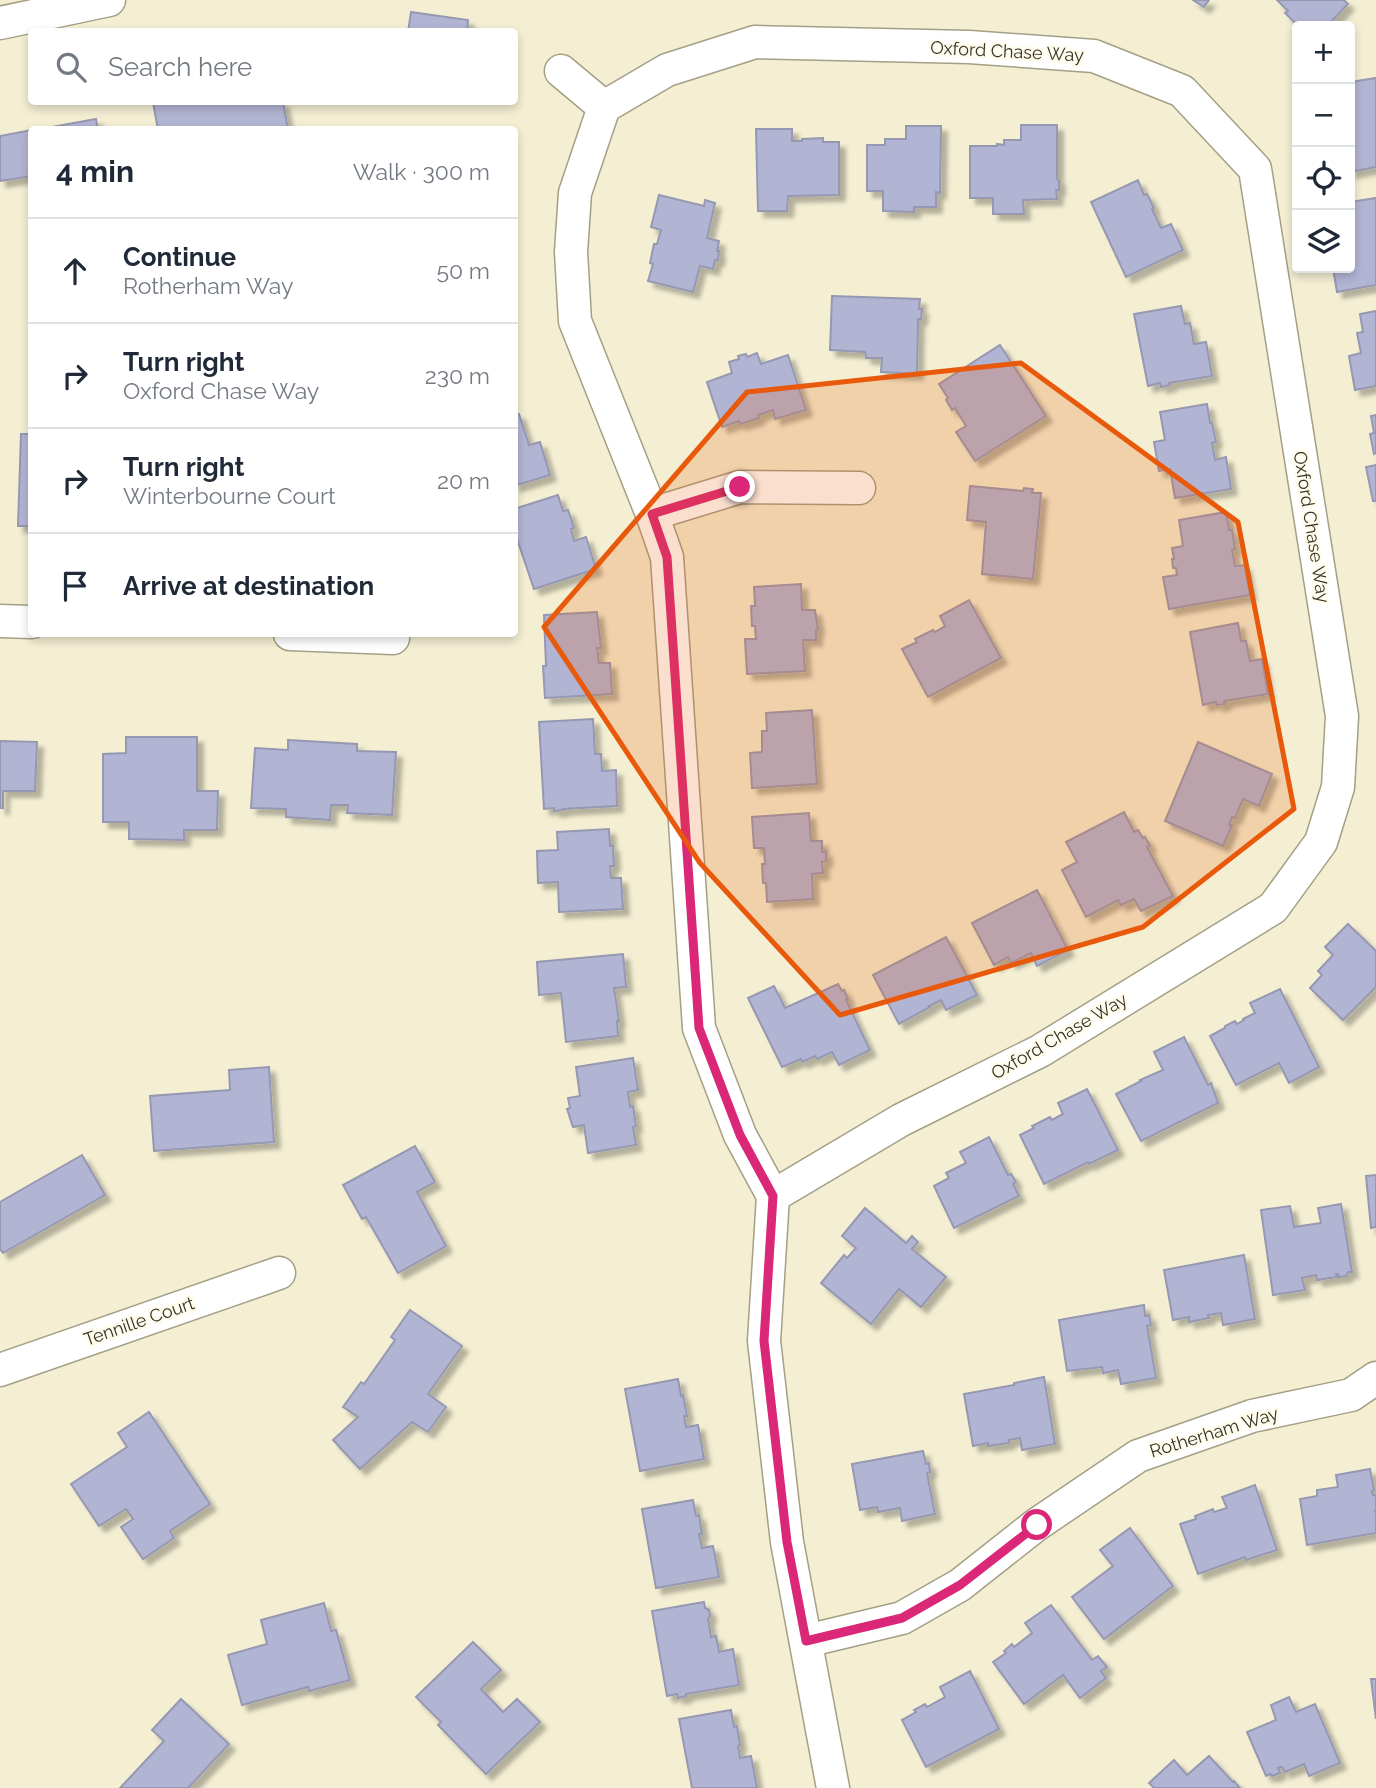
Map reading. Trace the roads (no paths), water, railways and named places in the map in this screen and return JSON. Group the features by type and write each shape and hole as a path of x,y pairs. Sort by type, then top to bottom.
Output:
{"street":[{"path":"0,23 109,0"},
{"name":"Oxford Chase Way","path":"604,107 667,71 755,43 969,47 1094,56 1182,91 1255,169 1340,702 1342,716 1338,787 1321,842 1273,908 1040,1051 901,1120 773,1196"},
{"path":"561,71 604,107 575,193 571,252 575,321 667,557 699,1028 740,1135 773,1196 764,1341 787,1542 833,1788"},
{"path":"652,514 740,487 859,488"},
{"path":"0,621 28,622"},
{"path":"367,637 393,638"},
{"name":"Tennille Court","path":"0,1370 279,1273"},
{"name":"Rotherham Way","path":"806,1641 902,1618 960,1585 1037,1525 1138,1456 1252,1416 1351,1395 1376,1378"}]}
